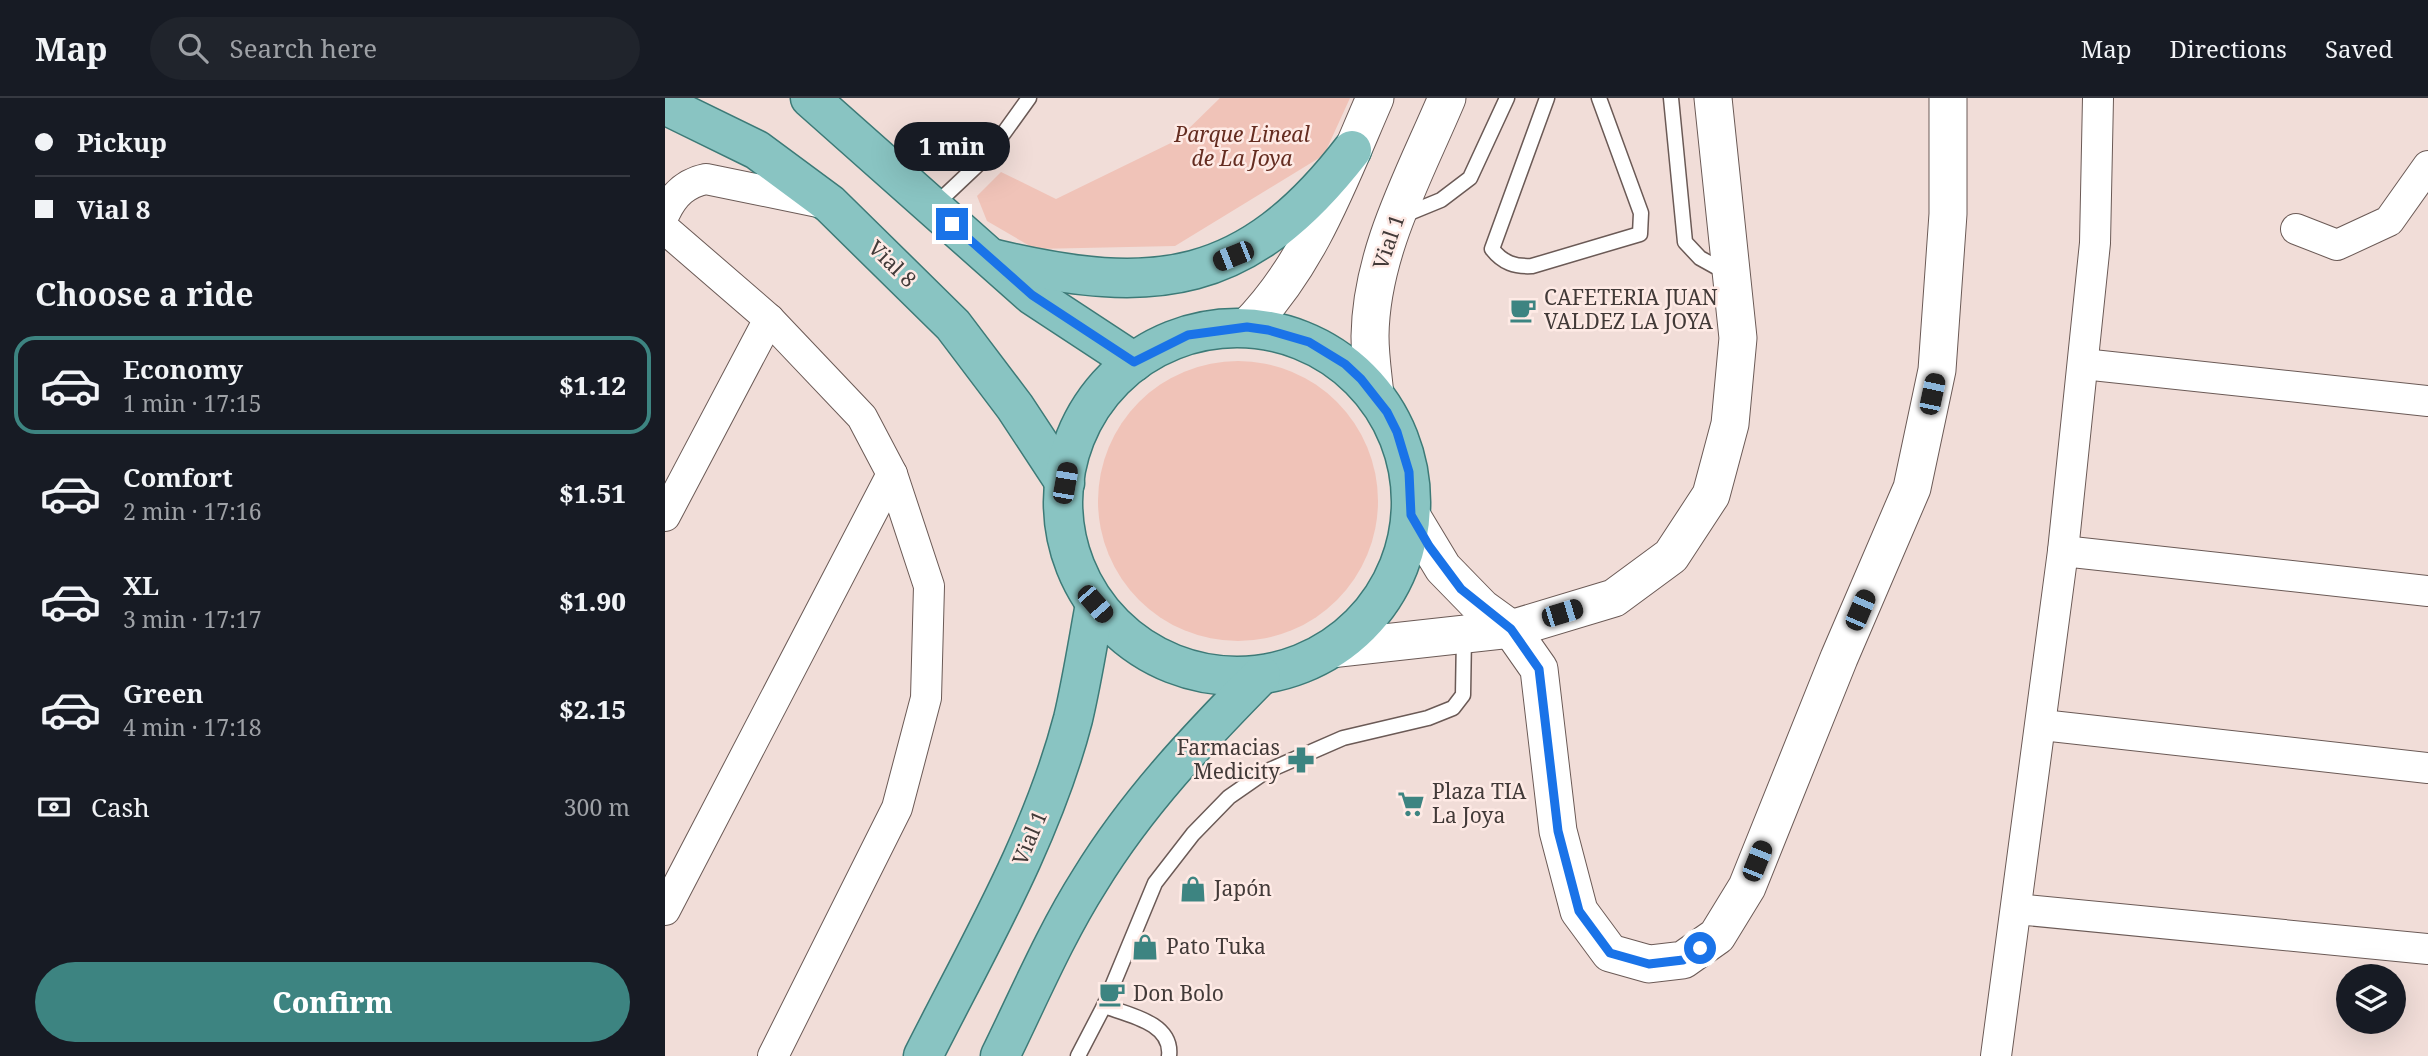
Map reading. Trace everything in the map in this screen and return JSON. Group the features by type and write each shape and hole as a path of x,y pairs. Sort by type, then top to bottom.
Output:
{"main road":[{"path":"816,101 990,258 1058,314 1134,362"},
{"name":"Vial 8","path":"665,105 757,150 830,204 919,290 976,353 1065,483"},
{"path":"990,258 1087,278 1135,280 1189,271 1233,256 1270,234 1318,192 1352,150"},
{"path":"1247,327 1309,342 1345,364 1375,395 1387,412 1404,452 1409,472 1411,515 1398,568 1386,592 1352,633 1330,649 1297,666 1261,675 1213,675 1168,662 1128,638 1095,604 1069,546 1065,525 1065,483 1069,459 1087,415 1100,395 1134,362 1188,335 1247,327"},
{"name":"Vial 1","path":"923,1056 1011,882 1048,795 1072,721 1095,604"},
{"path":"1000,1056 1071,913 1112,847 1167,773 1261,675"}],"street":[{"path":"1247,327 1271,303 1302,256 1375,98"},
{"name":"Vial 1","path":"1375,395 1370,337 1372,308 1384,252 1447,98"},
{"path":"1330,649 1511,629 1614,598 1671,556 1711,495 1730,424 1738,338 1713,98"},
{"path":"1411,515 1443,568 1461,589 1511,629 1539,669 1558,831 1579,911 1610,953 1649,964 1683,960 1717,936 1747,887 1839,658 1912,488 1937,370 1948,214 1948,98"},
{"path":"1996,1056 2042,725 2083,364 2095,243 2098,98"},
{"path":"2296,229 2337,245 2389,221 2428,166"},
{"path":"665,213 681,190 691,182 706,179 830,204"},
{"path":"665,229 769,319 862,417 892,474 929,586 926,698 897,808 773,1056"},
{"path":"665,516 769,319"},
{"path":"2083,364 2428,401"},
{"path":"665,911 892,474"},
{"path":"2063,551 2428,591"},
{"path":"2042,725 2428,768"},
{"path":"2016,909 2428,949"}],"lane":[{"path":"933,207 988,155 1029,98"},
{"path":"1396,219 1441,200 1469,178 1507,98"},
{"path":"1546,98 1492,249 1500,259 1520,266 1532,266 1640,234 1641,213 1599,98"},
{"path":"1671,98 1685,242 1700,258 1731,275"},
{"path":"1078,1056 1104,1006 1155,883 1202,825 1229,797 1265,772 1343,738 1428,718 1453,708 1463,695 1464,634"},
{"path":"1104,1006 1162,1030 1170,1041 1169,1056"}],"green space":[{"name":"Parque Lineal de La Joya","path":"1220,98 1350,98 1324,155 1175,246 1035,249 987,221 977,196 1001,172 1056,199 1177,140"},
{"path":"1224,361 1252,361 1292,371 1304,377 1327,392 1347,412 1368,447 1376,474 1376,528 1368,555 1347,590 1327,610 1304,625 1279,635 1252,641 1224,641 1184,631 1172,625 1149,610 1129,590 1114,567 1104,542 1098,515 1098,487 1108,447 1114,435 1129,412 1149,392 1172,377 1197,367"}],"place":[{"name":"CAFETERIA JUAN VALDEZ LA JOYA","path":"1523,310"},
{"name":"Farmacias Medicity","path":"1301,760"},
{"name":"Plaza TIA La Joya","path":"1411,804"},
{"name":"Japón","path":"1193,889"},
{"name":"Pato Tuka","path":"1145,947"},
{"name":"Don Bolo","path":"1112,994"}],"route":[{"path":"952,224 1032,295 1089,335 1134,362 1169,342 1188,335 1207,330 1247,327 1289,335 1309,342 1345,364 1361,379 1387,412 1397,432 1409,472 1411,515 1429,546 1461,589 1511,629 1539,669 1558,831 1579,911 1610,953 1649,964 1683,960 1700,948"}]}
